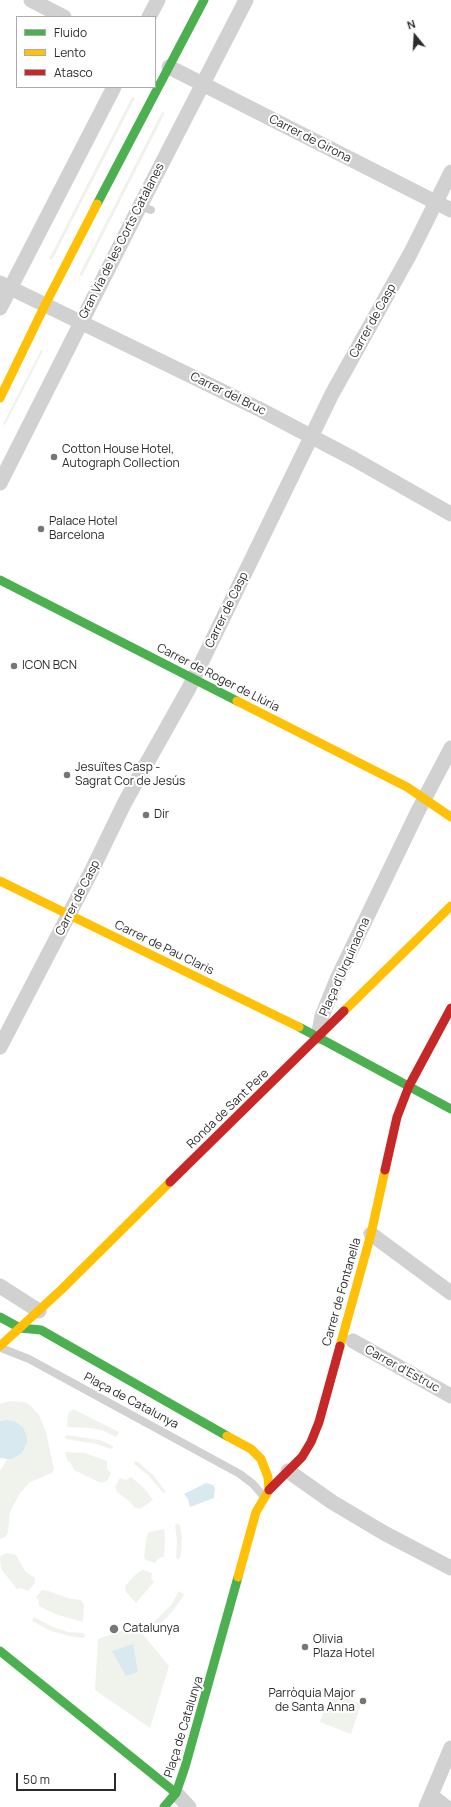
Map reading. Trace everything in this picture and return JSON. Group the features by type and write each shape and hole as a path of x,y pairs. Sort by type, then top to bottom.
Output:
{"main road":[{"path":"0,398 45,305 204,0"},
{"name":"Carrer de Roger de Llúria","path":"0,580 407,787 425,798"},
{"path":"425,798 451,817"},
{"name":"Carrer de Pau Claris","path":"0,881 318,1037"},
{"name":"Ronda de Sant Pere","path":"20,1328 40,1311 451,906"},
{"path":"409,1086 451,1008"},
{"path":"318,1037 451,1109"},
{"name":"Carrer de Fontanella","path":"266,1494 307,1450 319,1422 371,1234 397,1117 409,1086"},
{"path":"40,1311 41,1330"},
{"path":"0,1317 20,1328"},
{"name":"Plaça de Catalunya","path":"0,1347 20,1328 41,1330 95,1362 251,1449 261,1459 266,1467 268,1476 266,1494 256,1512 193,1743 176,1793 0,1651"},
{"path":"164,1807 176,1793"}],"street":[{"path":"31,0 62,16"},
{"path":"150,16 158,0"},
{"name":"Gran Via de les Corts Catalanes","path":"0,483 81,322 145,208 203,84 246,0"},
{"name":"Carrer de Girona","path":"169,67 451,210"},
{"path":"0,308 5,286 113,88"},
{"name":"Carrer de Casp","path":"0,1047 69,915 125,802 193,679 332,394 410,254 451,172"},
{"name":"Carrer del Bruc","path":"5,286 311,436 451,514"},
{"name":"Plaça d'Urquinaona","path":"318,1037 322,1016 337,979 451,748"},
{"path":"371,1234 451,1294"},
{"path":"0,1286 40,1311"},
{"name":"Carrer d'Estruc","path":"354,1341 451,1396"},
{"path":"288,1471 339,1506 384,1533 451,1568"},
{"path":"446,1807 429,1801 450,1752"},
{"path":"176,1793 189,1807"}],"lane":[{"name":"Plaça de Catalunya","path":"0,1347 29,1358 240,1474 266,1494"}],"shaded area":[{"path":"132,97 135,98 52,260 49,259"},
{"path":"162,112 165,113 82,276 79,275"},
{"path":"41,350 43,351 5,425 3,424"},
{"path":"9,1401 24,1402 30,1405 39,1415 46,1432 54,1469 52,1473 30,1482 20,1493 10,1512 8,1533 5,1537 0,1539 0,1471 7,1459 18,1456 3,1420 0,1421 0,1404"},
{"path":"71,1410 75,1410 119,1432 116,1437 102,1430 67,1427 68,1414"},
{"path":"0,1421 14,1421 23,1427 27,1437 27,1443 22,1453 12,1459 0,1458"},
{"path":"66,1435 100,1440 113,1446 113,1448 111,1449 97,1444 66,1439"},
{"path":"65,1452 85,1453 107,1461 107,1469 111,1473 107,1481 101,1483 74,1470 70,1462 68,1462"},
{"path":"135,1461 154,1476 166,1492 163,1493 149,1476 134,1464"},
{"path":"131,1477 145,1489 153,1500 140,1509 134,1507 128,1500 117,1492 115,1487 120,1478 126,1480"},
{"path":"206,1483 213,1485 215,1488 214,1498 190,1507 188,1499 184,1494"},
{"path":"175,1525 180,1525 182,1538 179,1560 176,1558 177,1541"},
{"path":"164,1529 164,1557 159,1558 155,1563 145,1560 144,1556 147,1535 149,1532"},
{"path":"7,1553 16,1555 25,1571 35,1578 35,1583 28,1591 21,1588 17,1589 1,1569 0,1556"},
{"path":"143,1570 152,1573 151,1578 154,1582 136,1603 126,1592 125,1586 138,1572"},
{"path":"42,1590 71,1599 81,1600 84,1605 83,1622 55,1614 39,1606 39,1601 36,1597"},
{"path":"179,1591 184,1594 182,1598 172,1612 156,1628 152,1624 171,1605"},
{"path":"34,1617 53,1627 68,1632 84,1633 85,1636 83,1638 51,1631 32,1621"},
{"path":"136,1626 169,1666 150,1728 95,1690 98,1639"},
{"path":"133,1644 138,1672 126,1676 112,1651"},
{"path":"331,1692 361,1704 351,1734 320,1722"}],"traffic: fast":[{"path":"97,204 204,0"},
{"path":"0,580 237,701"},
{"path":"299,1027 451,1109"},
{"path":"0,1317 20,1328 41,1330 227,1436"},
{"path":"164,1807 176,1793 185,1767 238,1577"},
{"path":"0,1651 176,1793"}],"traffic: slow":[{"path":"0,398 45,305 97,204"},
{"path":"237,701 407,787 451,817"},
{"path":"0,881 299,1027"},
{"path":"344,1011 451,906"},
{"path":"340,1346 371,1234 385,1170"},
{"path":"0,1346 61,1290 170,1182"},
{"path":"227,1436 251,1449 261,1459 268,1477 269,1490 256,1512 238,1577"}],"traffic: jam":[{"path":"385,1170 397,1117 409,1086 451,1008"},
{"path":"170,1182 344,1011"},
{"path":"269,1490 302,1457 311,1442 319,1422 340,1346"}],"place":[{"name":"Cotton House Hotel, Autograph Collection","path":"54,457"},
{"name":"Palace Hotel Barcelona","path":"41,529"},
{"name":"ICON BCN","path":"14,666"},
{"name":"Jesuïtes Casp - Sagrat Cor de Jesús","path":"67,775"},
{"name":"Dir","path":"146,815"},
{"name":"Catalunya","path":"114,1629"},
{"name":"Olivia Plaza Hotel","path":"305,1647"},
{"name":"Parròquia Major de Santa Anna","path":"363,1701"}]}
